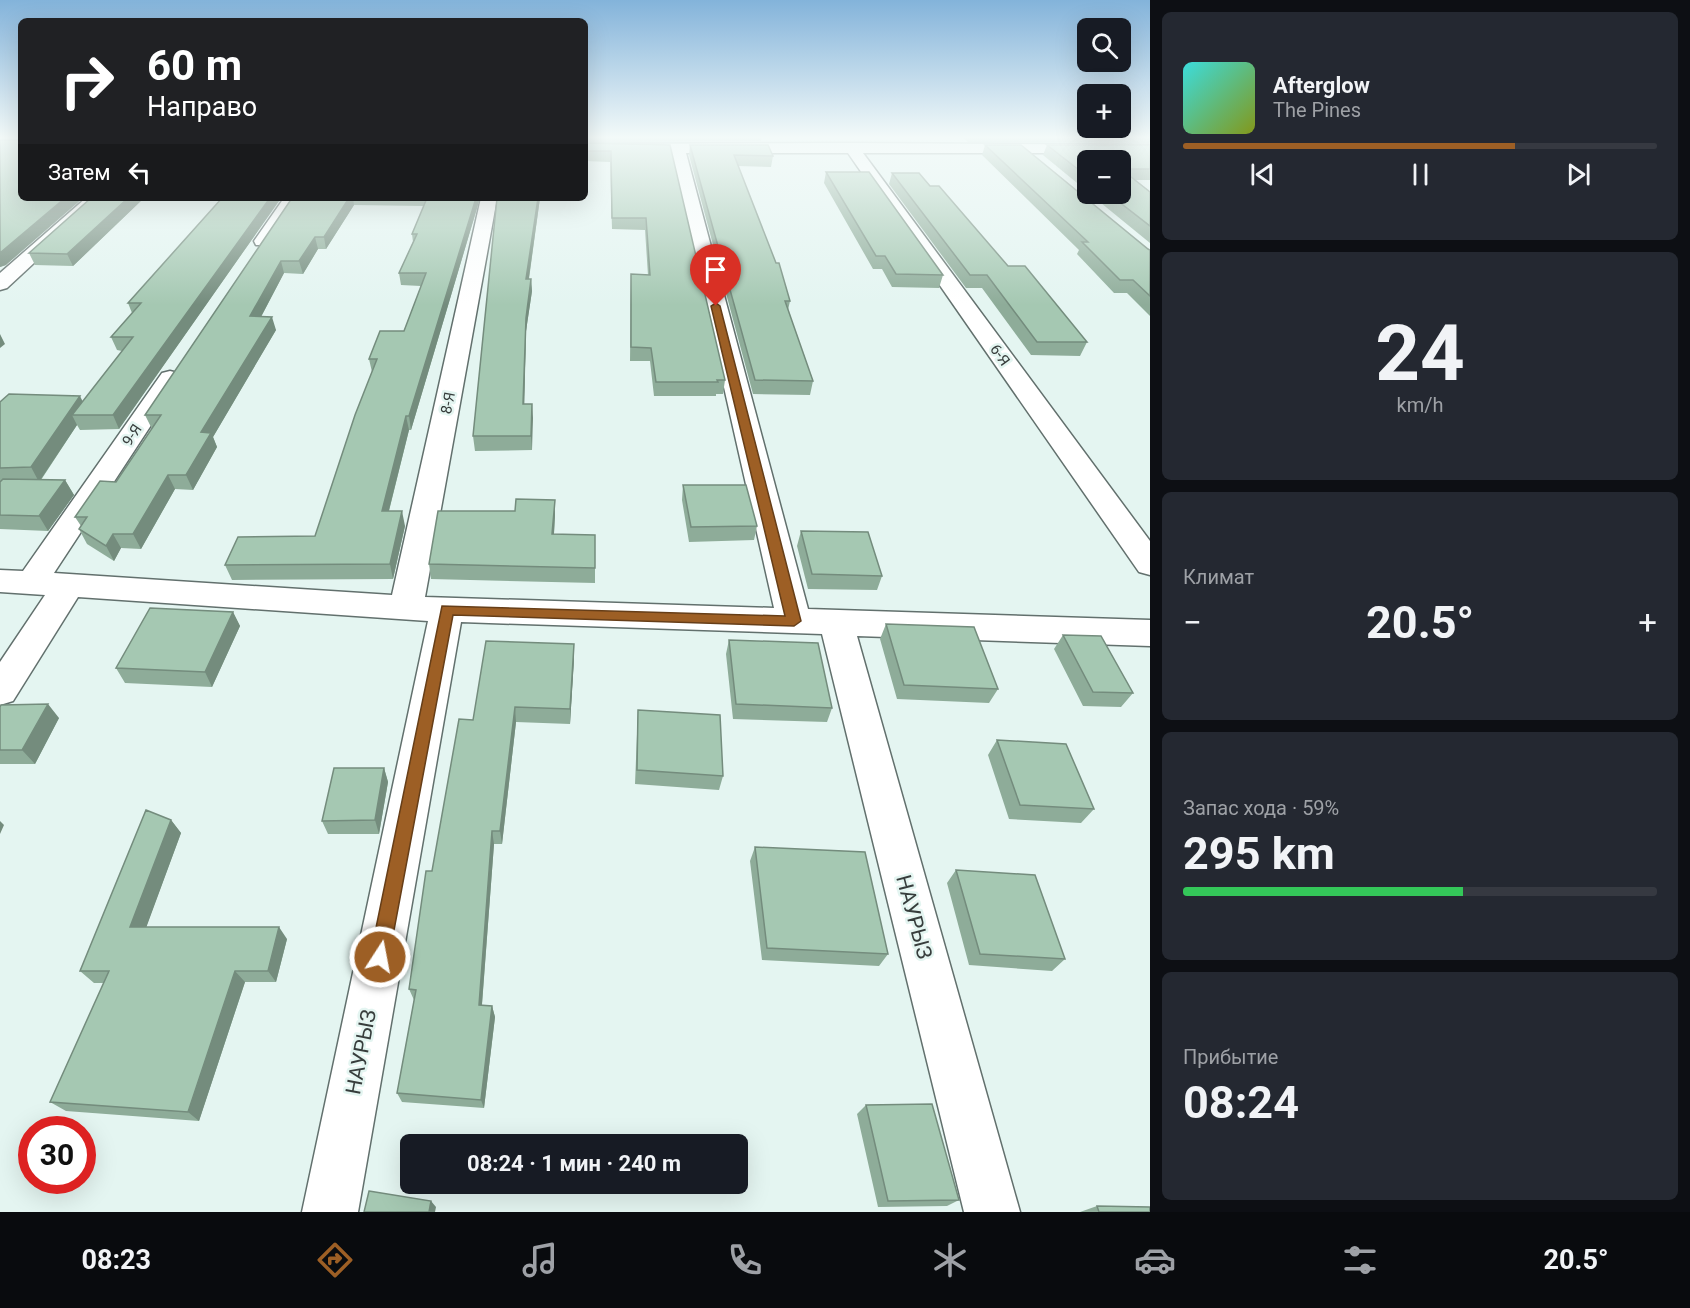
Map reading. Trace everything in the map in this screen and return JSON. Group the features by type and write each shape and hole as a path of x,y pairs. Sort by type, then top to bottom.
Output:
{"street":[{"name":"НАУРЫЗ","path":"690,193 815,622 992,1212"},
{"name":"6-Я","path":"884,193 1150,564"},
{"path":"0,284 93,201"},
{"path":"252,257 290,201"},
{"name":"8-Я","path":"427,609 489,201"},
{"name":"9-Я","path":"16,581 186,356"},
{"path":"16,581 68,587 427,609 1150,633"},
{"path":"0,691 68,587"},
{"name":"НАУРЫЗ","path":"330,1212 427,609"}],"building":[{"path":"0,193 18,193 18,201 61,201 0,253"},
{"path":"612,193 681,193 725,380 656,382 651,348 631,347 631,274 650,275 646,218 612,218"},
{"path":"703,193 749,193 776,263 779,263 790,301 785,301 813,381 755,380"},
{"path":"838,193 884,193 943,275 896,274 885,256 876,256"},
{"path":"907,193 945,193 1008,266 1025,266 1087,342 1037,342 987,275 970,275"},
{"path":"1036,193 1077,193 1077,204 1093,204 1150,250 1150,296 1133,280 1120,280 1082,242 1088,242"},
{"path":"1131,193 1150,193 1150,226 1122,204 1131,204"},
{"path":"88,201 125,201 67,254 29,253"},
{"path":"219,201 268,201 113,415 72,415 133,337 111,337 141,303 128,303"},
{"path":"290,201 347,201 324,237 315,237 299,261 281,261 250,316 272,317 201,432 211,433 186,475 168,475 133,534 113,534 106,546 79,529 87,517 75,517 100,481 116,482 161,415 145,415"},
{"path":"426,201 475,201 409,416 406,416 382,511 402,511 390,564 225,565 238,537 315,536 355,415 377,359 369,359 380,331 404,331 426,273 399,273 417,234 412,234"},
{"path":"497,201 538,201 526,279 531,279 526,318 523,404 532,404 531,436 473,436"},
{"path":"9,394 80,396 31,467 0,468 0,402"},
{"path":"3,479 65,480 39,516 0,515 0,482"},
{"path":"683,485 746,485 757,526 691,527"},
{"path":"516,499 555,500 552,534 595,535 595,568 429,564 438,511 515,511"},
{"path":"801,531 868,532 882,576 812,574"},
{"path":"150,608 233,612 205,672 116,668"},
{"path":"886,624 974,627 998,689 904,685"},
{"path":"1063,635 1101,636 1133,693 1093,692"},
{"path":"729,640 818,643 832,708 736,704"},
{"path":"486,641 574,644 570,709 515,707 500,831 492,831 479,1005 492,1006 481,1100 397,1093 416,990 409,989 426,871 432,871 459,719 473,720"},
{"path":"48,704 22,750 0,750 1,705"},
{"path":"638,710 720,715 723,776 637,770"},
{"path":"997,740 1066,744 1094,809 1020,805"},
{"path":"334,768 384,768 375,820 322,821"},
{"path":"146,810 171,820 130,927 279,927 268,971 235,971 188,1112 50,1102 109,971 80,971"},
{"path":"755,847 865,852 888,954 767,948"},
{"path":"956,870 1035,875 1065,959 980,954"},
{"path":"932,1104 959,1200 888,1201 866,1105"},
{"path":"369,1191 431,1201 429,1212 364,1212"},
{"path":"1097,1206 1150,1207 1150,1212 1099,1212"}],"route":[{"path":"380,957 447,609 794,621 716,306"}]}
